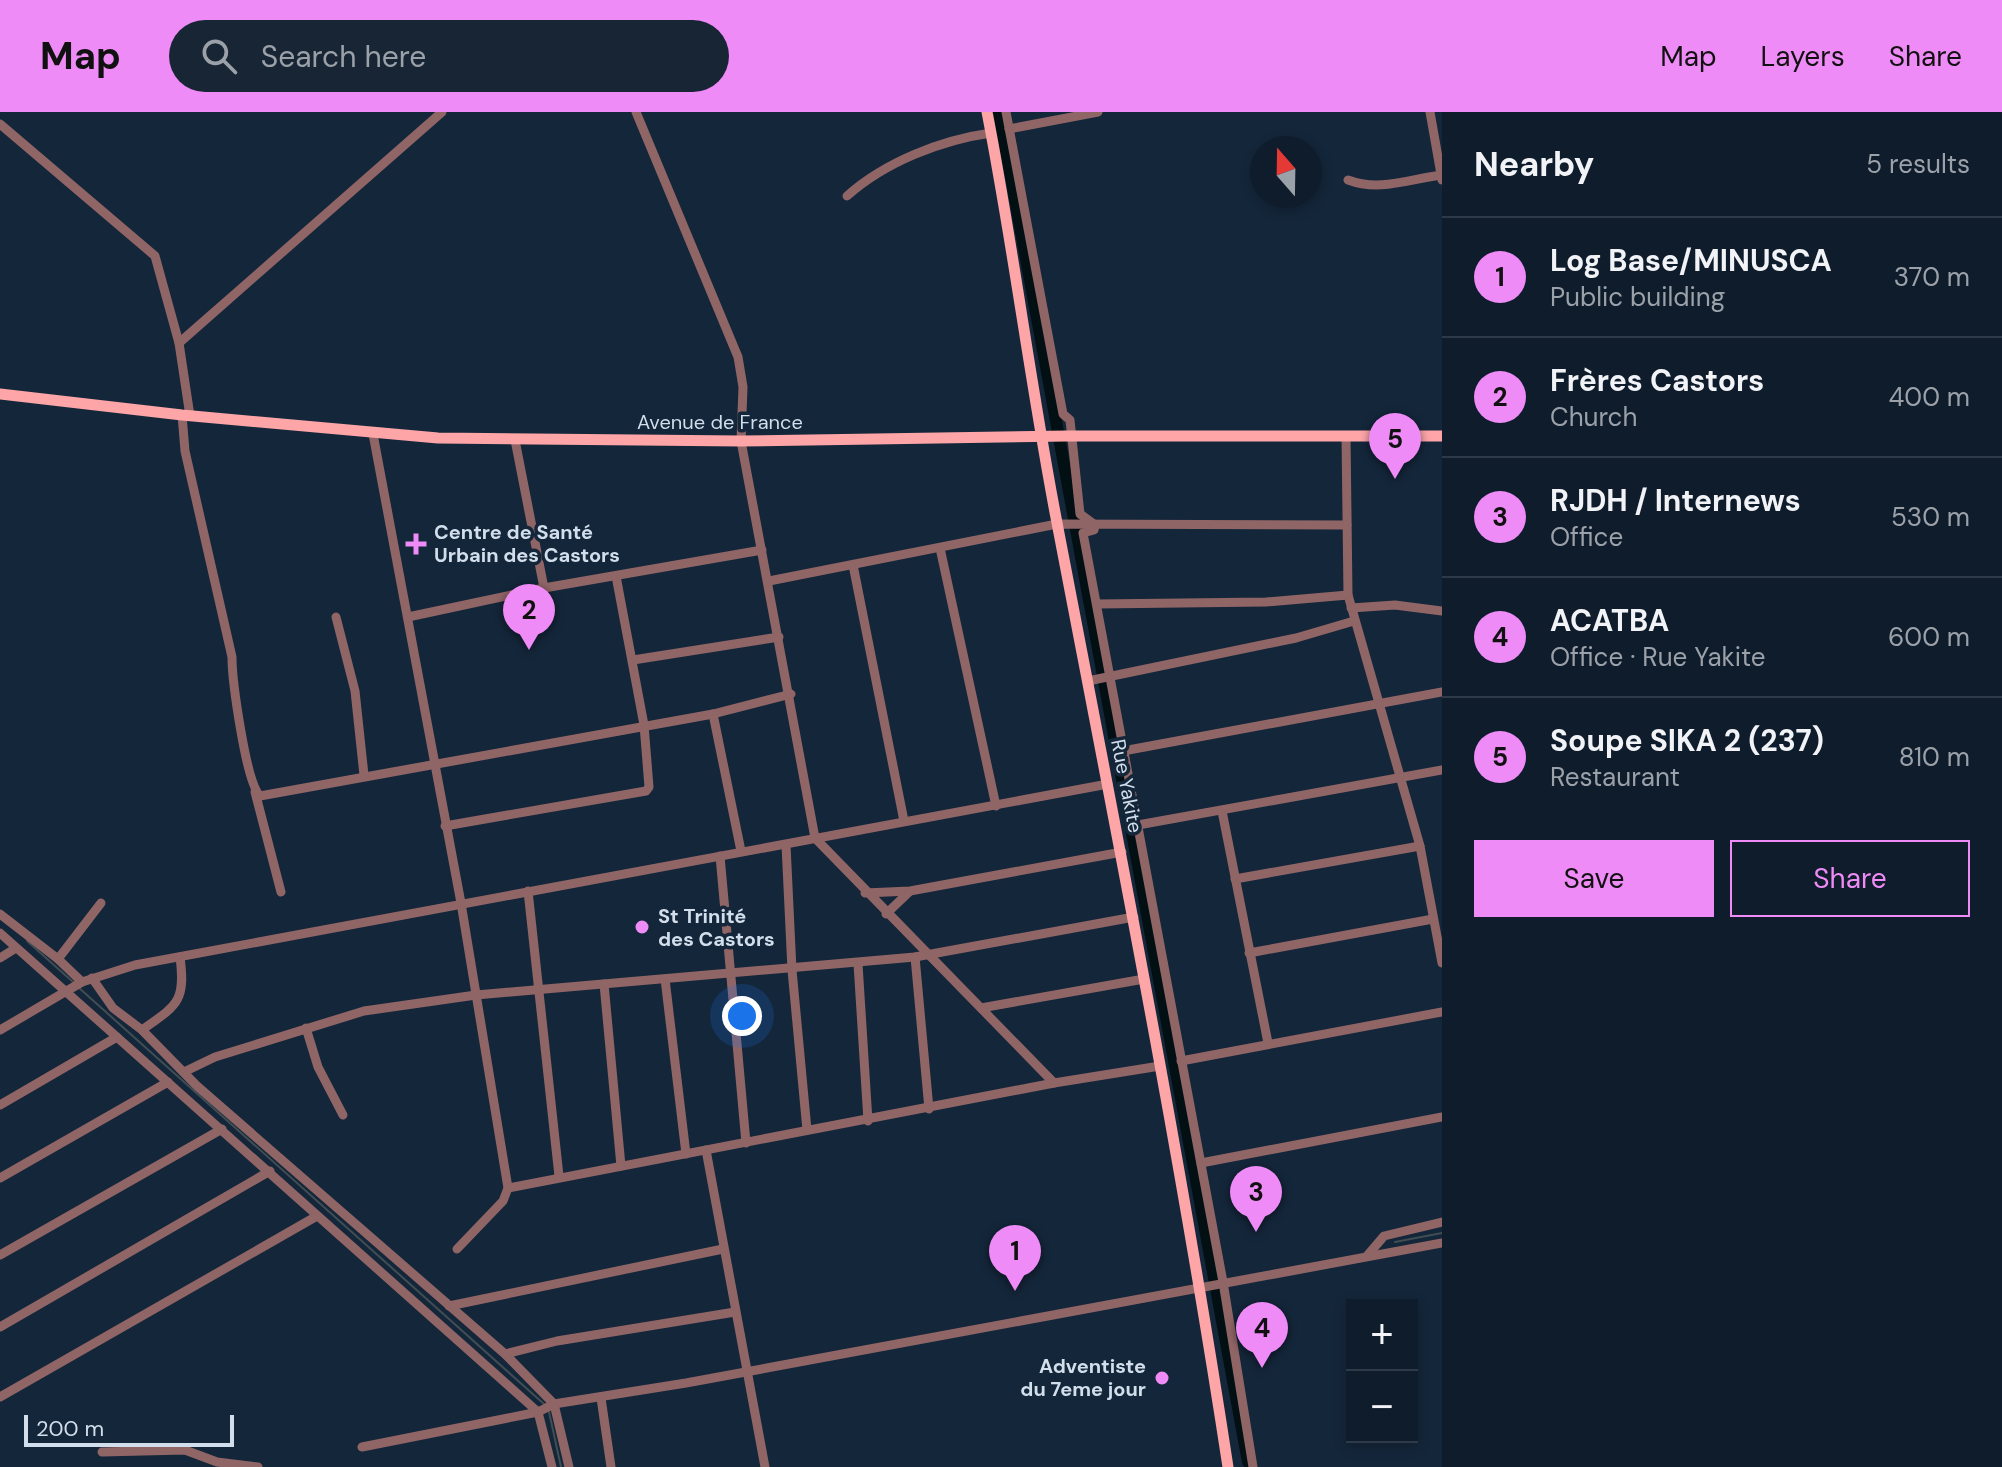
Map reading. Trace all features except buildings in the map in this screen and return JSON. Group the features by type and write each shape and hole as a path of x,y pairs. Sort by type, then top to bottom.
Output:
{"main road":[{"name":"Rue Yakite","path":"987,112 1059,524 1200,1286 1228,1467"},
{"name":"Avenue de France","path":"0,394 373,434 515,440 1442,436"}],"street":[{"path":"179,343 442,112"},
{"path":"636,112 738,357 743,387 741,441 791,694 815,838 865,893 1054,1083"},
{"path":"1006,112 1063,414 1070,420 1069,436 1080,514 1095,525"},
{"path":"1009,129 1098,112"},
{"path":"1348,180 1367,187 1384,187 1442,177 1430,112"},
{"path":"0,124 155,256 179,343 186,416 185,451 232,657 232,676 255,792 281,892"},
{"path":"847,196 870,176 889,166 958,138 991,133"},
{"path":"373,434 461,903 508,1188 503,1201 457,1249"},
{"path":"1346,436 1348,595 1420,846 1442,963"},
{"path":"515,440 544,588"},
{"path":"769,581 1059,524 1347,525"},
{"path":"1095,525 1094,530 1083,533 1223,1282 1253,1467"},
{"path":"940,548 996,806"},
{"path":"408,617 544,588 762,550"},
{"path":"853,565 904,821"},
{"path":"445,826 646,791 649,781 644,725 616,576"},
{"path":"1097,604 1266,602 1348,595"},
{"path":"1351,608 1395,605 1442,611"},
{"path":"336,617 355,691 364,775"},
{"path":"1088,681 1296,638 1354,621"},
{"path":"633,660 779,637"},
{"path":"1123,751 1442,692"},
{"path":"255,792 266,796 433,762 713,714 791,694"},
{"path":"713,714 741,851"},
{"path":"1138,825 1442,770"},
{"path":"0,1030 87,980 180,957 1108,784"},
{"path":"1222,811 1268,1043"},
{"path":"786,845 792,970 807,1130"},
{"path":"1235,879 1420,846"},
{"path":"865,893 910,891 1122,852"},
{"path":"720,856 746,1143"},
{"path":"528,891 559,1176"},
{"path":"886,914 910,891"},
{"path":"58,959 101,903"},
{"path":"0,914 87,980 113,1008 186,1071 197,1086 505,1354 554,1404 569,1467"},
{"path":"186,1071 215,1057 274,1042 306,1028 364,1011 476,995 858,964 927,955 1134,917"},
{"path":"1249,953 1433,919"},
{"path":"0,933 538,1412 552,1467"},
{"path":"0,958 16,948"},
{"path":"142,1030 179,1001 183,992 180,957"},
{"path":"915,957 929,1109"},
{"path":"858,964 868,1121"},
{"path":"665,979 686,1154"},
{"path":"981,1008 1144,979"},
{"path":"604,984 621,1166"},
{"path":"1181,1061 1442,1012"},
{"path":"306,1028 318,1067 343,1115"},
{"path":"0,1105 117,1037"},
{"path":"508,1188 1054,1083 1160,1066"},
{"path":"0,1178 168,1082"},
{"path":"1201,1163 1442,1117"},
{"path":"0,1255 222,1129"},
{"path":"706,1150 765,1467"},
{"path":"0,1327 270,1171"},
{"path":"0,1397 317,1216"},
{"path":"1367,1256 1384,1236 1442,1222"},
{"path":"362,1447 538,1412 554,1404 601,1398 1442,1243"},
{"path":"449,1306 723,1249"},
{"path":"505,1354 557,1341 735,1312"},
{"path":"601,1398 611,1467"},
{"path":"102,1452 185,1450 217,1462 258,1467"}],"waterway":[{"path":"999,112 1248,1462"},
{"path":"27,941 73,982"},
{"path":"78,987 544,1404"},
{"path":"1395,1242 1442,1233"},
{"path":"549,1412 561,1467"}],"place":[{"name":"Soupe SIKA 2 (237)","path":"1395,479"},
{"name":"Centre de Santé Urbain des Castors","path":"416,544"},
{"name":"Frères Castors","path":"529,650"},
{"name":"St Trinité des Castors","path":"642,927"},
{"name":"RJDH / Internews","path":"1256,1232"},
{"name":"Log Base/MINUSCA","path":"1015,1291"},
{"name":"ACATBA","path":"1262,1368"},
{"name":"Adventiste du 7eme jour","path":"1162,1378"}]}
